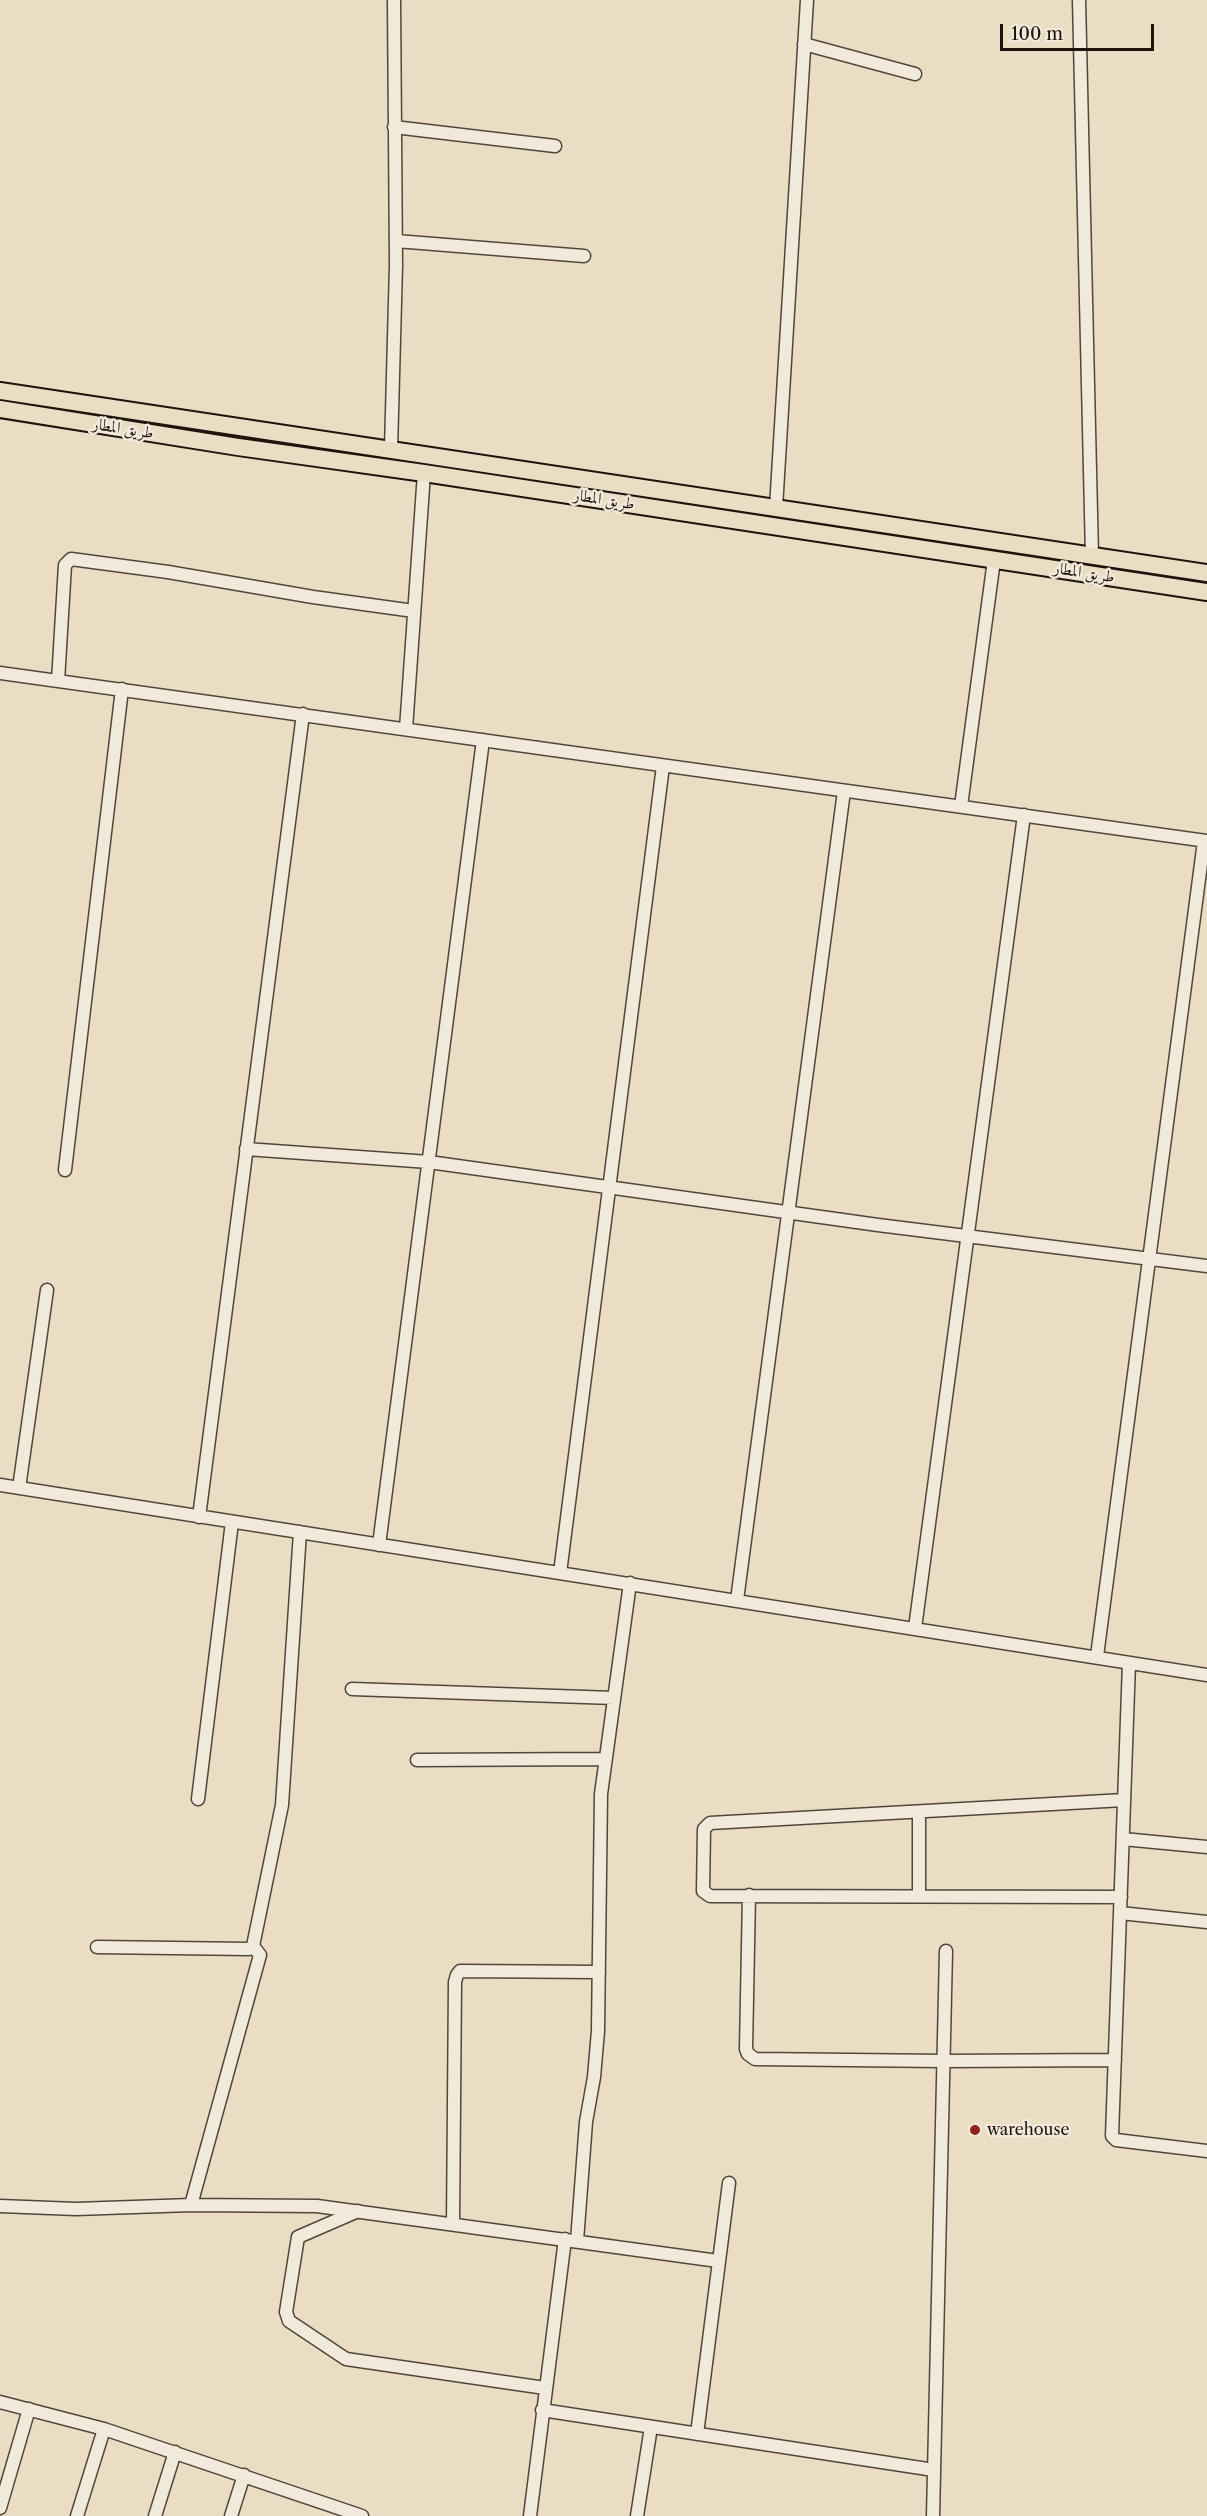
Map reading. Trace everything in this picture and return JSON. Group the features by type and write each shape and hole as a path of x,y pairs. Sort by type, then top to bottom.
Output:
{"highway":[{"name":"طريق المطار","path":"0,391 1207,573"},
{"name":"طريق المطار","path":"0,409 238,447 424,472 1207,592"},
{"path":"238,426 238,447"},
{"path":"880,524 880,542"}],"street":[{"path":"391,449 396,241 394,0"},
{"path":"777,508 807,0"},
{"path":"1079,0 1092,556"},
{"path":"804,44 915,74"},
{"path":"394,127 555,146"},
{"path":"396,241 584,256"},
{"path":"406,729 424,472"},
{"path":"58,681 65,565 71,559 414,611"},
{"path":"961,806 994,560"},
{"path":"0,673 1205,841 1097,1656"},
{"path":"65,1170 122,689"},
{"path":"199,1516 303,714"},
{"path":"379,1545 483,740"},
{"path":"560,1573 663,766"},
{"path":"738,1600 844,790"},
{"path":"915,1628 1024,815"},
{"path":"246,1149 429,1162 788,1213 1207,1266"},
{"path":"20,1488 47,1290"},
{"path":"0,1485 1207,1675"},
{"path":"198,1799 232,1522"},
{"path":"253,1947 284,1789 300,1532"},
{"path":"530,2516 545,2388 571,2240 597,2056 601,1794 630,1583"},
{"path":"1129,1663 1113,2138 1207,2151"},
{"path":"352,1689 614,1698"},
{"path":"417,1760 605,1759"},
{"path":"1120,1897 748,1894 710,1896 705,1894 704,1829 708,1824 1124,1800"},
{"path":"919,1812 919,1896"},
{"path":"1123,1839 1207,1847"},
{"path":"748,1894 748,2054 760,2061 1115,2060"},
{"path":"1120,1913 1207,1922"},
{"path":"97,1947 249,1949 253,1947"},
{"path":"191,2205 260,1955 253,1947"},
{"path":"933,2516 946,1951"},
{"path":"453,2224 455,1982 457,1974 460,1971 599,1972"},
{"path":"698,2434 729,2182"},
{"path":"0,2206 85,2209 191,2205 297,2205 359,2210 718,2260"},
{"path":"359,2210 298,2237 286,2312 289,2321 346,2359 545,2388"},
{"path":"0,2402 104,2429 362,2516"},
{"path":"0,2508 29,2409"},
{"path":"542,2410 934,2470"},
{"path":"637,2516 651,2427"},
{"path":"77,2516 104,2429"},
{"path":"155,2516 176,2452"},
{"path":"231,2516 244,2475"}],"place":[{"name":"warehouse","path":"975,2130"}]}
